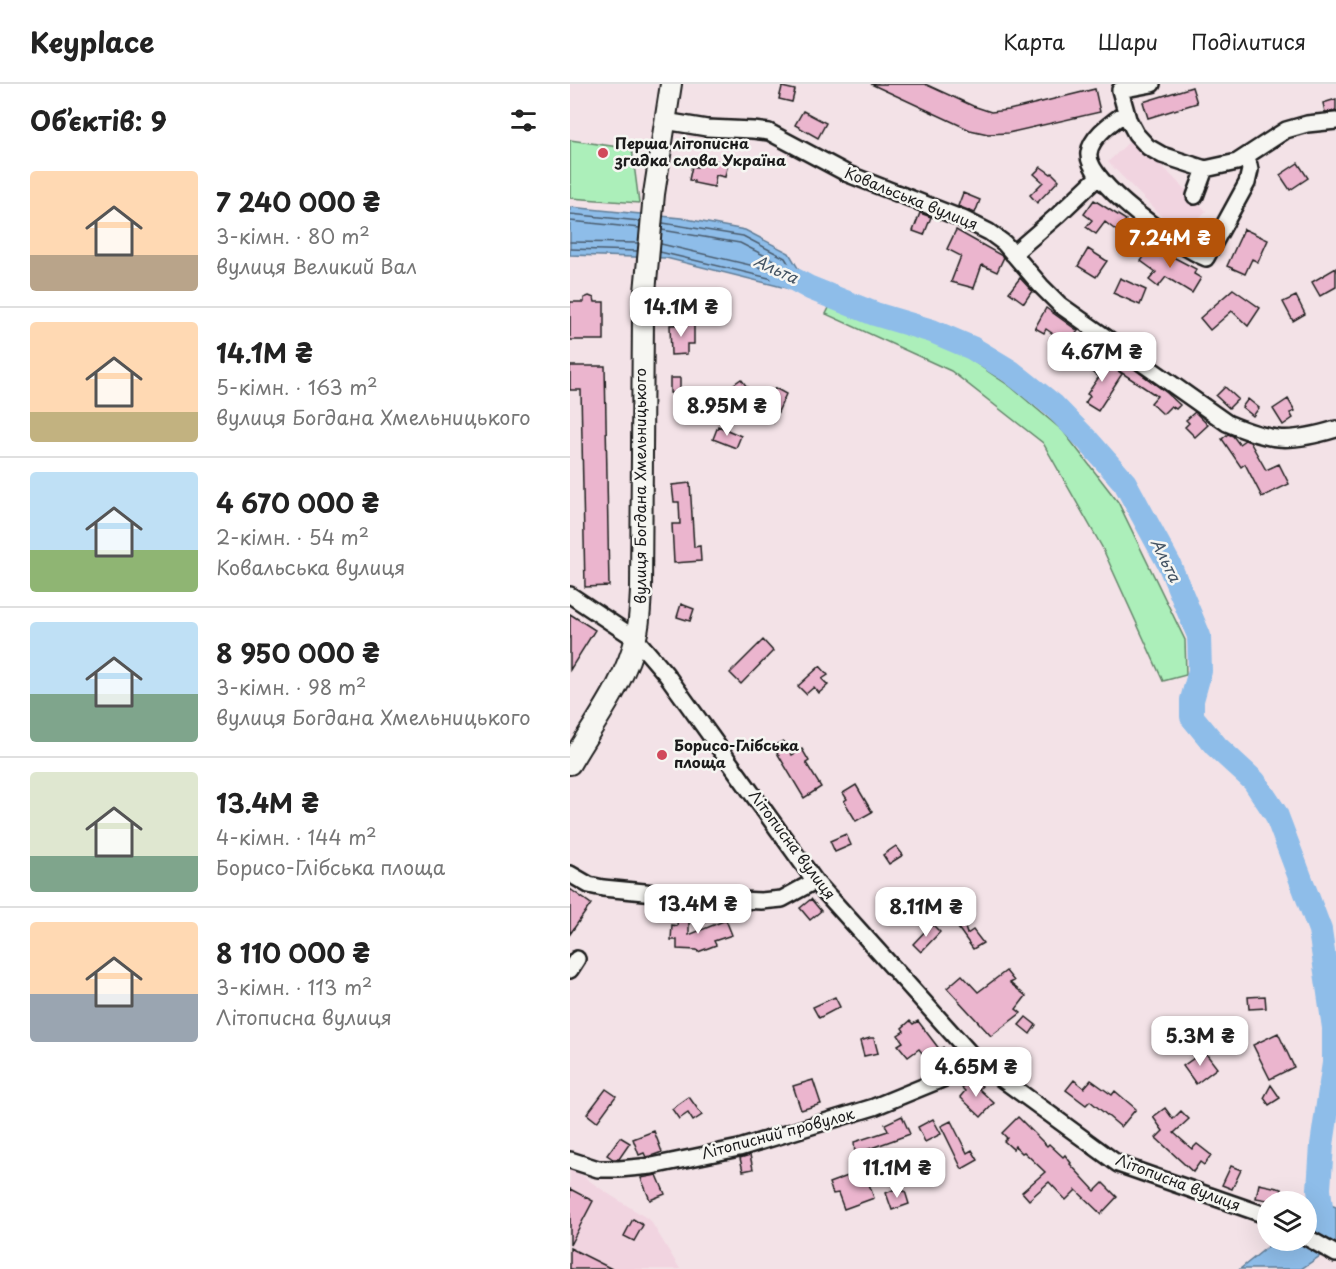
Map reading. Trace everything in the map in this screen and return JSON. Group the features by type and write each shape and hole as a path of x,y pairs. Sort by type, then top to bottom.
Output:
{"main road":[{"name":"вулиця Богдана Хмельницького","path":"570,764 623,673 636,639 641,591 642,341 646,272 654,194 671,84"}],"street":[{"path":"1152,84 1120,90 1125,113 1136,134 1151,149 1162,155 1205,169 1233,163 1286,130 1307,124 1336,121"},
{"path":"1125,113 1102,133 1090,150 1090,165 1098,177 1147,221 1181,246 1206,258 1246,183 1250,170 1247,156"},
{"name":"Ковальська вулиця","path":"665,121 707,128 768,132 848,174 978,226 998,238 1060,305 1217,416 1240,428 1286,440 1304,438 1336,429"},
{"path":"1195,196 1205,169"},
{"path":"1013,254 1098,177"},
{"name":"Літописна вулиця","path":"570,595 636,639 666,674 815,881 976,1060 1118,1164 1257,1212"},
{"path":"570,874 589,885 603,888 746,901 782,899 815,881"},
{"name":"Літописний провулок","path":"570,1160 598,1169 619,1169 652,1166 740,1148 874,1107 957,1072 976,1060"},
{"path":"1317,1243 1334,1253"}],"shaded area":[{"path":"1134,137 1206,211 1181,236 1108,162"},
{"path":"570,1167 650,1220 680,1269 570,1269"}],"green space":[{"path":"570,140 632,149 639,203 570,198"},
{"path":"831,304 956,350 1011,387 1063,431 1118,502 1185,640 1186,675 1163,681 1102,547 1043,443 951,371 826,314"}],"water":[{"path":"570,207 681,218 745,230 789,253 810,288 790,289 666,258 570,255"},
{"path":"1317,1192 1323,1193 1328,1204 1336,1207 1336,1245 1301,1269 1240,1269 1262,1251 1317,1251"}],"building":[{"path":"871,84 925,84 991,112 1009,110 1095,89 1100,112 1008,133 988,134 970,130"},
{"path":"782,87 795,90 792,102 779,99"},
{"path":"1192,87 1197,103 1148,118 1143,102"},
{"path":"1336,99 1336,111 1325,112 1323,103"},
{"path":"803,111 826,123 818,138 795,125"},
{"path":"699,157 728,163 725,177 716,175 714,187 689,180 692,166 697,167"},
{"path":"1298,163 1308,178 1290,190 1280,175"},
{"path":"1041,167 1059,180 1037,203 1030,195 1043,182 1034,174"},
{"path":"963,193 980,200 975,213 958,206"},
{"path":"1094,200 1126,220 1118,232 1105,222 1096,234 1086,227 1092,220 1084,214"},
{"path":"920,213 931,217 924,235 913,231"},
{"path":"1244,229 1268,240 1258,262 1252,259 1245,274 1227,266"},
{"path":"956,230 1004,257 997,272 982,265 974,288 951,282 961,256 947,249"},
{"path":"1155,242 1175,258 1196,269 1194,274 1201,278 1192,293 1166,277 1158,287 1149,280 1156,272 1141,261"},
{"path":"1088,249 1107,261 1096,277 1078,266"},
{"path":"1336,268 1336,287 1320,296 1312,282"},
{"path":"1020,278 1032,291 1024,303 1009,292"},
{"path":"1120,278 1146,290 1140,305 1113,293"},
{"path":"1233,289 1260,308 1248,326 1232,311 1210,330 1200,318"},
{"path":"589,296 594,298 595,302 604,302 604,340 570,340 570,302 584,302 584,298"},
{"path":"1296,296 1305,314 1293,321 1283,302"},
{"path":"1046,308 1078,331 1068,344 1046,329 1044,333 1035,328"},
{"path":"694,324 694,344 687,344 687,354 671,355 670,325"},
{"path":"1098,356 1122,374 1098,411 1085,403 1090,396 1087,394 1099,377 1089,369"},
{"path":"1122,360 1180,405 1176,409 1171,406 1163,414 1151,403 1157,396 1116,369"},
{"path":"570,366 605,366 609,586 585,587 581,390 570,390"},
{"path":"670,378 680,378 680,393 670,393"},
{"path":"741,379 750,391 730,406 720,394"},
{"path":"1225,387 1238,399 1229,408 1216,396"},
{"path":"775,388 786,394 773,423 760,416"},
{"path":"1248,399 1259,408 1253,416 1242,407"},
{"path":"1288,399 1295,411 1290,413 1293,418 1283,425 1273,409"},
{"path":"1195,412 1208,425 1195,437 1185,427 1189,423 1186,420"},
{"path":"718,426 741,436 736,448 713,439"},
{"path":"1228,434 1233,436 1239,444 1245,440 1250,442 1266,470 1279,464 1289,484 1262,497 1245,464 1241,467 1222,439"},
{"path":"690,483 694,547 700,546 701,561 674,563 672,524 680,524 679,502 674,502 672,485"},
{"path":"681,604 694,609 690,621 677,617"},
{"path":"570,614 595,630 570,670"},
{"path":"763,640 773,651 741,684 730,673"},
{"path":"820,666 828,675 822,679 828,685 819,693 814,687 806,694 798,686"},
{"path":"783,741 792,755 802,749 809,761 806,763 821,787 804,798 773,746"},
{"path":"856,785 872,812 856,821 844,801 847,799 843,793"},
{"path":"846,834 851,845 835,852 830,841"},
{"path":"896,846 903,855 889,864 883,855"},
{"path":"570,889 591,904 570,934"},
{"path":"895,897 904,907 887,923 878,913"},
{"path":"811,899 821,911 810,920 800,908"},
{"path":"959,907 967,934 973,930 983,943 973,949 946,911"},
{"path":"678,914 689,915 689,935 726,920 732,935 714,941 716,945 698,952 697,950 677,949 677,940 671,940 672,925 677,926"},
{"path":"932,924 940,932 921,952 913,944"},
{"path":"1006,971 1014,981 1010,983 1026,996 1016,1009 1021,1013 991,1036 947,988 962,975 978,992"},
{"path":"1265,996 1266,1008 1249,1009 1248,997"},
{"path":"835,997 840,1007 819,1018 813,1007"},
{"path":"1026,1017 1036,1025 1030,1034 1019,1025"},
{"path":"910,1021 913,1024 918,1021 940,1050 943,1047 955,1062 936,1071 919,1049 908,1057 898,1045 903,1042 898,1035 904,1031 902,1028"},
{"path":"1278,1033 1294,1067 1270,1079 1253,1045"},
{"path":"874,1038 878,1053 864,1056 860,1041"},
{"path":"1204,1051 1217,1068 1196,1084 1183,1066"},
{"path":"972,1077 982,1086 979,1089 994,1103 981,1117 960,1097 965,1091 962,1088"},
{"path":"813,1080 821,1104 801,1110 793,1086"},
{"path":"1074,1080 1084,1088 1091,1080 1112,1095 1115,1091 1136,1109 1121,1127 1090,1101 1086,1105 1066,1090"},
{"path":"1271,1085 1280,1098 1269,1105 1264,1098"},
{"path":"606,1089 616,1096 597,1122 587,1114"},
{"path":"689,1097 702,1115 693,1121 688,1113 679,1119 672,1109"},
{"path":"1165,1108 1173,1119 1181,1111 1189,1119 1174,1133 1192,1149 1197,1144 1211,1155 1204,1165 1200,1162 1193,1172 1156,1138 1163,1131 1153,1117"},
{"path":"902,1116 910,1134 855,1154 854,1142 888,1131 885,1124"},
{"path":"1018,1117 1047,1146 1049,1144 1063,1157 1065,1155 1070,1164 1095,1191 1103,1183 1117,1197 1101,1214 1076,1190 1066,1200 1049,1182 1029,1200 1022,1192 1045,1172 1024,1152 1022,1153 1015,1146 1013,1149 1004,1141 1007,1138 1002,1133"},
{"path":"933,1119 941,1134 925,1142 918,1127"},
{"path":"951,1121 967,1153 972,1150 978,1160 962,1169 941,1126"},
{"path":"654,1131 662,1152 646,1157 644,1153 639,1155 633,1139"},
{"path":"620,1137 630,1143 619,1159 613,1159 607,1155"},
{"path":"750,1155 753,1169 743,1171 740,1158"},
{"path":"1231,1166 1241,1170 1232,1189 1222,1185"},
{"path":"864,1170 874,1198 844,1209 838,1193 833,1194 829,1183"},
{"path":"657,1175 665,1194 650,1200 641,1178"},
{"path":"1259,1184 1282,1189 1282,1191 1258,1191"},
{"path":"898,1188 900,1192 905,1191 909,1204 892,1210 886,1193"},
{"path":"570,1189 593,1201 570,1245"},
{"path":"633,1219 643,1225 634,1241 624,1236"},
{"path":"570,1248 612,1269 570,1269"}],"waterway":[{"name":"Альта","path":"782,273 810,288 875,314 932,331 972,348 1010,371 1054,406 1125,483 1169,564 1199,636 1200,671 1192,700 1192,717 1216,746 1254,781 1276,814 1320,930 1334,1028 1334,1063 1322,1145 1319,1189 1323,1225"}],"place":[{"name":"Перша літописна згадка слова Україна","path":"603,153"},
{"name":"Борисо-Глібська площа","path":"662,755"}]}
